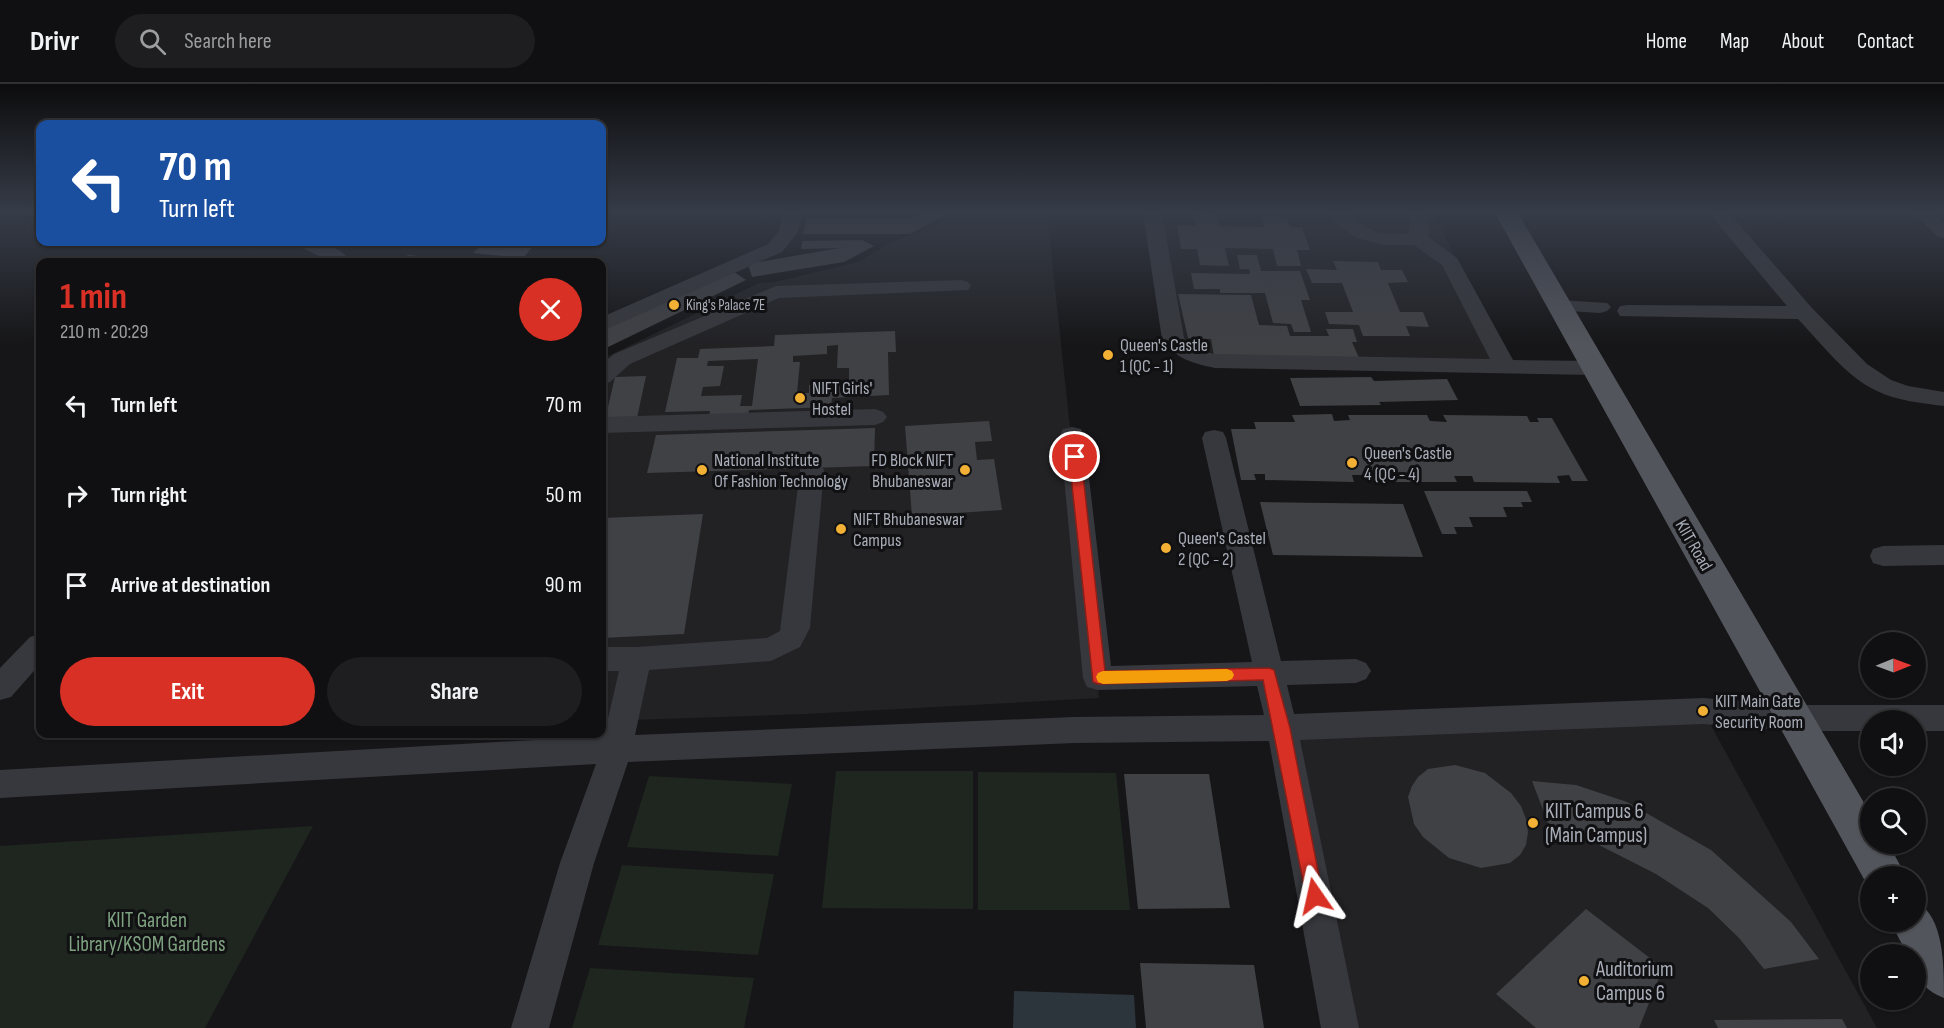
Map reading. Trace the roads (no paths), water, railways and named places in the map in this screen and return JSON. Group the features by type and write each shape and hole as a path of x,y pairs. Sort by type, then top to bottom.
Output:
{"main road":[{"name":"KIIT Road","path":"1532,257 1793,718 1880,866"},
{"path":"1918,932 1944,976"}],"street":[{"path":"606,323 755,257"},
{"path":"1159,257 1173,339 1182,351 1191,356 1215,361 1595,368"},
{"path":"1443,257 1450,262 1506,366"},
{"path":"1756,257 1804,313 1860,369 1883,385 1904,393 1944,399"},
{"path":"606,372 622,359 776,292 961,286"},
{"path":"1560,306 1600,307"},
{"path":"1628,311 1804,313"},
{"path":"606,425 875,417"},
{"path":"1072,435 1098,678 1356,671"},
{"path":"1214,438 1282,728 1340,1028"},
{"path":"606,659 636,659 771,649 790,639 796,628 812,470"},
{"path":"1883,556 1944,555"},
{"path":"0,688 22,653"},
{"path":"530,1028 577,863 617,748 636,659"},
{"path":"0,784 617,748 1074,730 1282,728 1703,711 1793,718 1944,718"}],"place":[{"name":"King's Palace 7E","path":"674,305"},
{"name":"Queen's Castle 1 (QC - 1)","path":"1108,355"},
{"name":"NIFT Girls' Hostel","path":"800,398"},
{"name":"Queen's Castle 4 (QC - 4)","path":"1352,463"},
{"name":"National Institute Of Fashion Technology","path":"702,470"},
{"name":"FD Block NIFT Bhubaneswar","path":"965,470"},
{"name":"NIFT Bhubaneswar Campus","path":"841,529"},
{"name":"Queen's Castel 2 (QC - 2)","path":"1166,548"},
{"name":"KIIT Main Gate Security Room","path":"1703,711"},
{"name":"KIIT Campus 6 (Main Campus)","path":"1533,823"},
{"name":"Auditorium Campus 6","path":"1584,981"}],"park label":[{"name":"KIIT Garden Library/KSOM Gardens","path":"147,932"}]}
